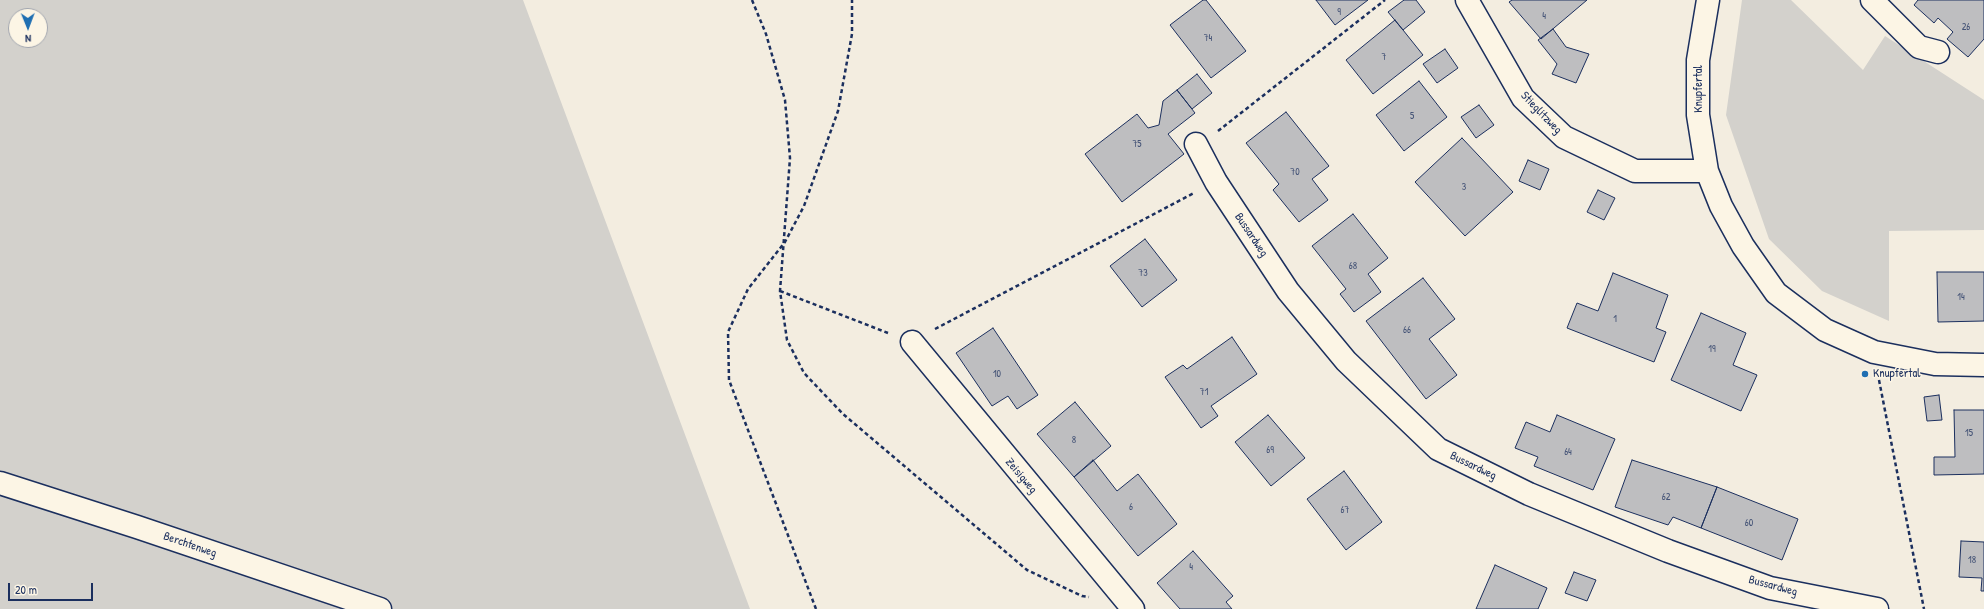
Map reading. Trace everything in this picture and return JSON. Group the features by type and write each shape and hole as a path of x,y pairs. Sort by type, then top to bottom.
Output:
{"street":[{"name":"Stieglitzweg","path":"1467,0 1523,98 1564,137 1635,171 1706,171"},
{"name":"Knupfertal","path":"1708,0 1698,68 1698,115 1706,171 1743,246 1776,293 1825,330 1874,352 1935,364 1984,365"},
{"path":"1872,0 1919,47 1938,52"},
{"name":"Bussardweg","path":"1196,144 1216,182 1288,291 1346,361 1438,449 1529,494 1668,551 1770,588 1877,609"},
{"name":"Zeisigweg","path":"912,342 1131,608"},
{"name":"Berchtenweg","path":"0,483 137,527 380,609"}],"path":[{"path":"752,0 766,34 785,100 790,158 785,242 780,291 787,340 804,373 843,414 1027,570 1082,596 1131,608"},
{"path":"816,609 729,380 728,332 748,289 785,242 804,206 838,111 852,34 852,0"},
{"path":"1224,127 1385,0"},
{"path":"780,291 912,342 1216,182"},
{"path":"1874,352 1924,609"}],"shaded area":[{"path":"0,0 523,0 750,609 0,609"},
{"path":"1742,0 1791,0 1863,70 1885,36 1984,100 1984,230 1889,231 1889,321 1822,291 1769,239 1726,115"}],"building":[{"path":"1203,0 1206,0 1246,51 1211,78 1170,25"},
{"path":"1316,0 1368,0 1335,25"},
{"path":"1404,0 1416,0 1425,12 1403,30 1388,12"},
{"path":"1512,0 1587,0 1541,39 1509,2"},
{"path":"1918,0 1984,0 1984,39 1968,57 1947,39 1953,32 1938,18 1934,23 1914,5"},
{"path":"1395,20 1423,55 1373,94 1346,60"},
{"path":"1553,29 1566,47 1589,54 1576,83 1552,74 1557,64 1538,40"},
{"path":"1445,49 1458,68 1437,83 1423,64"},
{"path":"1197,74 1212,93 1192,109 1177,90"},
{"path":"1419,81 1447,117 1404,151 1376,115"},
{"path":"1177,90 1195,113 1168,134 1184,154 1122,202 1085,154 1137,114 1148,128 1159,125 1163,101"},
{"path":"1479,105 1494,125 1476,138 1461,117"},
{"path":"1286,112 1329,166 1312,179 1328,200 1299,222 1273,190 1279,184 1246,143"},
{"path":"1462,138 1513,192 1465,236 1415,182"},
{"path":"1528,160 1549,169 1540,190 1519,181"},
{"path":"1598,190 1615,198 1604,220 1587,212"},
{"path":"1353,214 1388,258 1368,274 1381,292 1354,312 1340,294 1346,289 1312,246"},
{"path":"1145,239 1177,280 1142,307 1110,266"},
{"path":"1937,272 1984,272 1984,321 1938,322"},
{"path":"1613,273 1668,295 1656,328 1666,332 1654,362 1567,328 1577,303 1598,311"},
{"path":"1423,278 1455,319 1429,339 1457,375 1426,399 1366,321"},
{"path":"1701,313 1746,333 1733,365 1757,375 1741,411 1671,380"},
{"path":"993,328 1038,395 1017,409 1008,396 992,406 956,353"},
{"path":"1232,337 1257,374 1211,406 1218,416 1201,428 1165,377 1183,365 1187,369"},
{"path":"1939,395 1942,420 1927,421 1924,397"},
{"path":"1075,402 1111,446 1074,477 1037,434"},
{"path":"1954,410 1984,410 1984,474 1934,475 1934,457 1955,457"},
{"path":"1268,415 1305,458 1271,486 1235,442"},
{"path":"1557,415 1615,439 1593,490 1534,466 1538,457 1515,448 1526,422 1550,432"},
{"path":"1093,460 1117,491 1138,474 1177,524 1138,556 1074,477"},
{"path":"1632,460 1717,487 1701,528 1673,517 1668,525 1615,507"},
{"path":"1344,471 1382,522 1346,550 1307,499"},
{"path":"1717,487 1798,519 1782,560 1701,528"},
{"path":"1961,541 1984,542 1984,591 1981,591 1982,578 1959,577"},
{"path":"1193,551 1233,596 1226,602 1232,609 1180,609 1157,583"},
{"path":"1495,565 1547,588 1538,609 1476,609"},
{"path":"1574,572 1596,580 1587,601 1565,593"}],"place":[{"name":"Knupfertal","path":"1865,374"}]}
